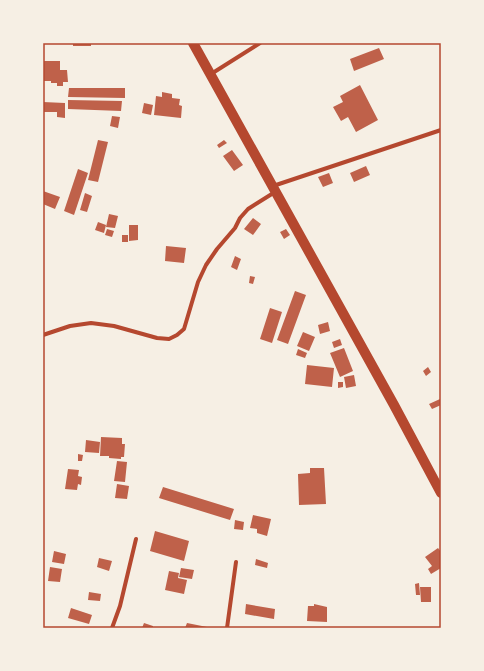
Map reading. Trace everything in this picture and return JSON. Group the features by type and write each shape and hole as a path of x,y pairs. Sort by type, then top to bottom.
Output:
{"main road":[{"path":"193,43 394,405 441,493"}],"street":[{"path":"210,74 260,43"},
{"path":"44,336 70,326 91,323 114,326 157,338 169,339 177,336 184,329 198,282 206,265 248,209 274,189 441,130"},
{"path":"112,628 120,606 136,539"},
{"path":"227,628 236,562"}],"building":[{"path":"73,43 91,43 91,46 73,46"},
{"path":"379,48 384,59 354,71 350,59"},
{"path":"43,61 60,61 60,70 67,70 68,82 63,82 63,86 57,86 57,83 43,81"},
{"path":"360,85 378,120 356,132 348,117 341,121 333,107 343,102 340,96"},
{"path":"69,88 125,88 125,98 68,97"},
{"path":"162,92 172,94 172,98 180,99 179,105 182,106 181,118 154,115 156,96 162,97"},
{"path":"68,100 122,101 121,111 68,109"},
{"path":"43,102 65,103 65,118 57,117 57,112 43,112"},
{"path":"144,103 153,105 151,115 142,113"},
{"path":"112,116 120,117 118,128 110,126"},
{"path":"98,140 108,142 98,182 88,180"},
{"path":"224,140 227,143 219,148 217,145"},
{"path":"232,150 243,165 234,171 223,156"},
{"path":"366,166 370,175 354,182 350,173"},
{"path":"78,169 88,173 74,215 64,211"},
{"path":"329,173 333,183 323,187 318,177"},
{"path":"43,191 60,197 55,209 43,204"},
{"path":"85,193 92,196 87,212 80,210"},
{"path":"109,214 118,216 115,228 106,227"},
{"path":"253,218 261,224 253,235 244,229"},
{"path":"98,222 106,225 104,233 95,230"},
{"path":"129,225 138,225 138,240 129,241"},
{"path":"107,229 114,231 112,237 105,235"},
{"path":"286,229 290,235 284,239 280,232"},
{"path":"122,235 128,235 128,242 122,242"},
{"path":"166,246 186,248 184,263 165,261"},
{"path":"235,256 241,259 237,270 231,267"},
{"path":"250,276 255,277 253,284 249,283"},
{"path":"295,291 306,295 288,344 277,340"},
{"path":"270,308 282,312 272,343 260,339"},
{"path":"328,322 330,331 320,334 318,325"},
{"path":"303,332 315,337 309,351 297,346"},
{"path":"340,339 342,345 334,348 332,342"},
{"path":"344,348 353,371 340,377 330,353"},
{"path":"298,349 307,353 305,358 296,355"},
{"path":"307,365 334,368 332,387 305,384"},
{"path":"428,367 431,372 426,376 423,371"},
{"path":"354,375 356,386 346,388 344,377"},
{"path":"338,382 343,382 343,387 338,388"},
{"path":"440,399 441,405 432,409 429,404"},
{"path":"101,437 122,438 122,444 125,444 124,457 121,457 121,459 109,458 109,456 100,456"},
{"path":"86,440 100,442 99,453 85,452"},
{"path":"78,454 83,455 82,461 78,461"},
{"path":"117,461 127,462 125,482 114,481"},
{"path":"310,468 324,468 326,504 299,505 298,474 310,473"},
{"path":"68,469 79,470 78,476 82,477 81,485 78,484 77,490 65,489"},
{"path":"117,484 129,486 127,499 115,498"},
{"path":"163,487 234,509 230,520 159,498"},
{"path":"253,515 271,519 267,536 257,533 257,529 250,528"},
{"path":"235,520 244,522 243,530 234,529"},
{"path":"155,531 189,541 184,561 150,551"},
{"path":"438,548 441,552 441,568 431,574 428,569 432,566 425,557"},
{"path":"54,551 66,554 64,564 52,562"},
{"path":"99,558 112,561 109,571 97,567"},
{"path":"256,559 268,563 267,568 255,565"},
{"path":"50,567 62,569 60,582 48,581"},
{"path":"181,568 194,570 192,579 179,577"},
{"path":"169,571 179,573 178,578 187,580 184,594 165,590"},
{"path":"419,583 420,595 416,595 415,584"},
{"path":"420,587 431,587 431,602 421,602"},
{"path":"89,592 101,594 100,601 88,600"},
{"path":"246,604 275,609 274,619 245,614"},
{"path":"314,604 327,607 327,622 307,621 308,606 314,606"},
{"path":"71,608 92,615 89,624 68,618"},
{"path":"144,623 153,626 153,628 142,628"},
{"path":"187,623 207,627 207,628 185,628"}]}
